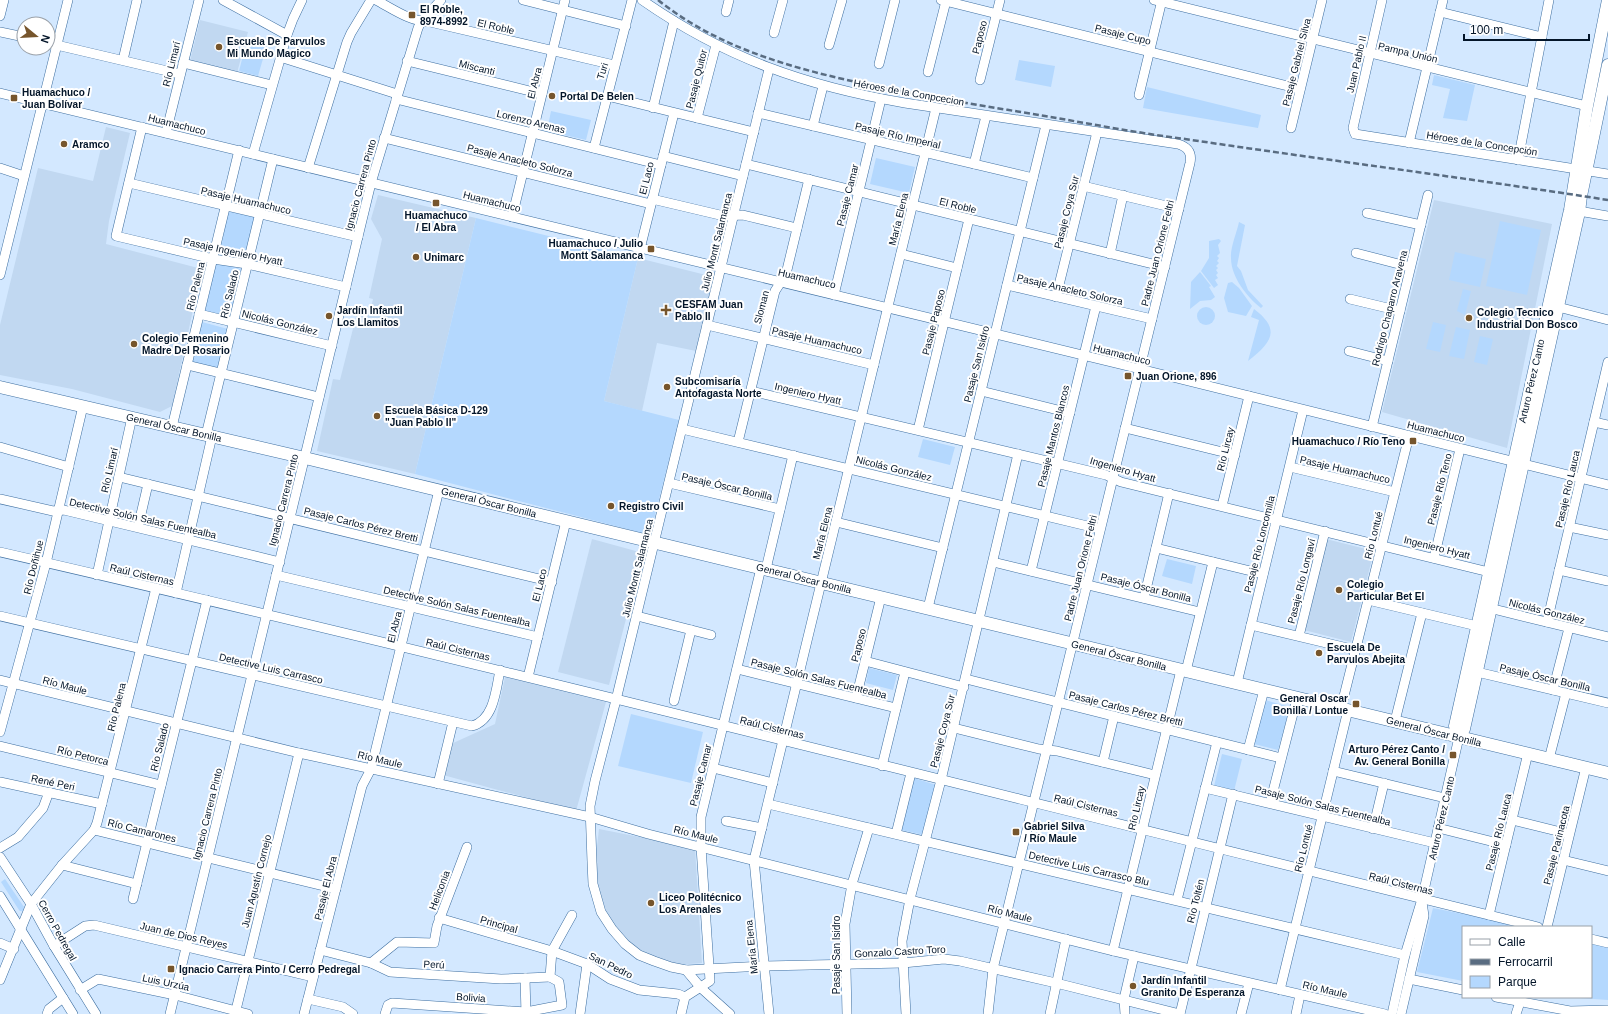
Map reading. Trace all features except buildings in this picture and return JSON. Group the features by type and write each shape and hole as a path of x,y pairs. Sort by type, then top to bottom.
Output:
{"main road":[{"name":"Arturo Pérez Canto","path":"1459,737 1464,728 1477,672 1489,572 1558,307 1581,170 1587,106 1608,0"},
{"name":"Arturo Pérez Canto","path":"1581,170 1608,65"},
{"name":"Arturo Pérez Canto","path":"1459,737 1455,726 1477,626 1486,607 1574,211"},
{"name":"General Óscar Bonilla","path":"0,387 439,490 1608,773"}],"street":[{"path":"0,16 4,0"},
{"path":"56,33 68,0"},
{"path":"123,60 137,0"},
{"name":"Río Limarí","path":"166,133 199,0"},
{"path":"223,0 287,35"},
{"path":"252,154 292,19 302,0"},
{"path":"308,168 351,33 370,0"},
{"name":"El Roble","path":"376,0 414,20 421,22 430,22 614,65"},
{"name":"Ignacio Carrera Pinto","path":"170,1014 371,183 407,61 421,22 441,0"},
{"path":"522,0 626,26"},
{"name":"El Abra","path":"512,217 565,0"},
{"name":"Turi","path":"594,148 606,96 614,65 617,61 632,0"},
{"name":"Héroes de la Conpcecion","path":"642,0 674,21 716,45 769,69 823,86 881,99 936,108 1178,144 1185,146 1189,151"},
{"path":"726,12 729,0"},
{"path":"774,33 783,0"},
{"path":"829,45 842,0"},
{"path":"879,64 895,0"},
{"name":"Paposo","path":"980,80 1000,0"},
{"name":"Pasaje Gabriel Silva","path":"1291,128 1322,0"},
{"name":"Juan Pablo II","path":"1353,132 1382,0"},
{"path":"1410,143 1443,0"},
{"path":"1518,160 1549,0"},
{"path":"928,72 944,1"},
{"name":"Pasaje Cupo","path":"944,1 1300,89"},
{"path":"1139,95 1159,1"},
{"name":"Pampa Unión","path":"1159,1 1370,54 1587,106"},
{"path":"1440,12 1542,37"},
{"path":"653,108 674,21"},
{"path":"0,32 16,35"},
{"path":"56,45 180,74"},
{"name":"Pasaje Quitor","path":"697,118 716,45"},
{"path":"0,275 3,252 24,176 42,102 50,56"},
{"name":"Lorenzo Arenas","path":"280,57 397,96 594,148 743,176"},
{"name":"Miscanti","path":"407,61 542,94"},
{"path":"183,63 272,85"},
{"name":"Julio Montt Salamanca","path":"686,970 671,967 639,955 625,944 612,929 601,912 593,884 590,806 769,69"},
{"path":"813,126 823,86"},
{"name":"Huamachuco","path":"0,92 640,249 1140,369 1608,485"},
{"path":"606,96 754,132"},
{"name":"Pasaje Camar","path":"834,296 881,99"},
{"name":"María Elena","path":"769,1014 754,860 936,108"},
{"name":"El Laco","path":"640,249 674,113"},
{"name":"Pasaje Río Imperial","path":"758,113 1033,178"},
{"path":"974,164 986,116"},
{"name":"Pasaje San Isidro","path":"928,608 1046,125"},
{"path":"129,183 142,127"},
{"name":"Pasaje Coya Sur","path":"1056,297 1097,132"},
{"name":"Héroes de la Concepción","path":"1353,132 1358,136 1608,174"},
{"name":"Pasaje Anacleto Solorza","path":"384,138 523,172 652,201 724,216 744,215 797,228"},
{"name":"Río Palena","path":"172,427 239,150"},
{"name":"Padre Juan Orione Feltri","path":"988,1014 993,968 1190,164 1189,151"},
{"name":"Río Salado","path":"209,435 221,373 273,159"},
{"name":"El Roble","path":"746,164 1165,267"},
{"path":"0,168 24,176"},
{"name":"Sloman","path":"738,442 776,291 786,274 809,180"},
{"name":"Pasaje Huamachuco","path":"129,183 358,237"},
{"name":"Pasaje Ingeniero Hyatt","path":"129,183 116,236 212,259 247,264 346,287"},
{"path":"1083,186 1179,209"},
{"path":"1110,254 1123,195"},
{"name":"Rodrigo Chaparro Aravena","path":"1372,427 1428,195"},
{"path":"1574,211 1608,216"},
{"path":"1367,213 1421,225"},
{"name":"Pasaje Paposo","path":"918,430 969,219"},
{"path":"1356,253 1410,267"},
{"path":"901,254 957,268"},
{"name":"Pasaje Anacleto Solorza","path":"1007,285 1152,320"},
{"path":"1350,299 1400,311"},
{"name":"Pasaje Mantos Blancos","path":"1031,571 1096,306"},
{"path":"1558,307 1608,320"},
{"name":"Nicolás González","path":"200,314 332,346"},
{"name":"Pasaje Huamachuco","path":"707,325 874,364"},
{"path":"1348,351 1388,361"},
{"name":"Pasaje Río Lauca","path":"1547,622 1607,372 1608,362"},
{"path":"187,365 319,397"},
{"name":"Ingeniero Hyatt","path":"751,391 1106,475 1121,482 1489,572"},
{"path":"981,392 1070,413"},
{"name":"Río Lircay","path":"1222,506 1249,396"},
{"name":"Río Doñihue","path":"0,732 46,563 83,406"},
{"name":"Pasaje Río Loncomilla","path":"1236,683 1303,410"},
{"name":"Río Limarí","path":"97,575 132,417"},
{"path":"1594,422 1608,425"},
{"path":"1125,428 1235,455"},
{"name":"Nicolás González","path":"682,429 1100,529"},
{"path":"176,593 198,496 209,435"},
{"name":"Río Lontué","path":"1280,990 1333,771 1356,650 1409,436"},
{"path":"0,447 69,467"},
{"name":"Pasaje Río Teno","path":"1434,558 1460,448"},
{"name":"Pasaje Coya Sur","path":"906,1014 902,963 902,941 910,899 965,683 1018,454"},
{"name":"Pasaje Camar","path":"701,988 710,981 710,968 701,847 701,817 737,669 780,510 793,455"},
{"name":"Pasaje Huamachuco","path":"1290,467 1395,492"},
{"name":"Pasaje Carlos Pérez Bretti","path":"119,477 552,582"},
{"name":"Pasaje Óscar Bonilla","path":"669,483 780,510"},
{"path":"138,527 148,484"},
{"name":"El Abra","path":"371,768 439,490"},
{"path":"1144,598 1169,493"},
{"name":"Detective Solón Salas Fuentealba","path":"0,499 53,511 64,510 109,520 280,562"},
{"name":"El Laco","path":"528,677 566,521"},
{"path":"836,522 942,548"},
{"path":"1570,527 1608,536"},
{"name":"Pasaje Río Longaví","path":"1299,636 1325,531"},
{"path":"1156,548 1263,574"},
{"name":"Raúl Cisternas","path":"0,552 500,670 723,727 1534,926"},
{"name":"Pasaje Óscar Bonilla","path":"993,562 1200,612"},
{"name":"Río Lircay","path":"1113,951 1166,729 1200,612 1212,562"},
{"path":"1560,570 1608,581"},
{"name":"Detective Solón Salas Fuentealba","path":"276,575 538,637"},
{"name":"Río Palena","path":"94,830 126,712 156,588"},
{"name":"Paposo","path":"856,698 881,597"},
{"name":"Río Salado","path":"133,899 207,600"},
{"path":"1368,600 1477,626"},
{"name":"Nicolás González","path":"1486,607 1608,637"},
{"path":"1395,722 1422,613"},
{"name":"Detective Luis Carrasco","path":"0,616 472,726 479,724 486,716 494,701 500,670"},
{"path":"637,616 711,635"},
{"path":"1251,625 1356,650"},
{"path":"1553,690 1569,628"},
{"path":"674,701 691,630"},
{"name":"Pasaje Carlos Pérez Bretti","path":"865,661 905,672 1058,702 1281,758"},
{"name":"Pasaje Solón Salas Fuentealba","path":"737,669 896,708"},
{"path":"882,766 905,672"},
{"name":"Pasaje Óscar Bonilla","path":"1477,672 1608,703"},
{"name":"Río Maule","path":"0,680 126,712 299,753 590,817 648,834 852,884 1113,951 1385,1014"},
{"path":"1248,750 1264,690"},
{"path":"1549,759 1566,693"},
{"path":"1270,803 1296,698"},
{"path":"1103,762 1114,716"},
{"path":"438,784 453,722"},
{"path":"954,728 1155,775"},
{"name":"Arturo Pérez Canto","path":"1392,1014 1406,954 1422,899 1459,737"},
{"path":"1177,900 1217,742"},
{"name":"Río Petorca","path":"0,746 161,785"},
{"name":"Juan Agustín Cornejo","path":"235,1012 299,753"},
{"name":"Pasaje Río Lauca","path":"1489,915 1528,754"},
{"name":"Pasaje Parinacota","path":"1547,926 1586,767"},
{"name":"Pasaje El Abra","path":"304,1014 362,786 371,768"},
{"path":"713,768 773,783"},
{"path":"1333,771 1445,798"},
{"path":"896,834 911,773"},
{"name":"René Peri","path":"0,782 102,804"},
{"path":"1373,828 1384,783"},
{"name":"Pasaje Solón Salas Fuentealba","path":"1206,788 1435,843"},
{"path":"0,848 18,836 43,808 49,792"},
{"name":"Río Toltén","path":"1180,1014 1233,794"},
{"name":"Detective Luis Carrasco Blu","path":"768,804 1406,954"},
{"path":"1512,820 1569,834"},
{"path":"726,821 762,828"},
{"name":"Pasaje San Isidro","path":"848,1014 845,965 845,924 852,884 869,828"},
{"path":"1438,828 1506,845"},
{"name":"Río Camarones","path":"0,980 22,930 31,904 62,865 94,830 336,889"},
{"name":"Heliconia","path":"371,963 397,942 434,943 437,926 468,847"},
{"name":"Cerro Pedregal","path":"0,857 31,904 54,946 96,1014"},
{"path":"1563,860 1608,871"},
{"path":"62,865 137,884"},
{"path":"0,896 74,1014"},
{"name":"Arturo Pérez Canto","path":"1401,1014 1424,916 1422,899"},
{"path":"550,977 552,951 572,916"},
{"name":"Principal","path":"440,918 552,951"},
{"name":"Juan de Dios Reyes","path":"54,946 89,924 313,977"},
{"path":"1050,1014 1066,939"},
{"path":"1592,940 1608,941"},
{"path":"0,943 14,949"},
{"name":"Perú","path":"320,950 371,963 390,972 501,979 550,977"},
{"name":"San Pedro","path":"552,951 587,964 610,979 625,986 639,990 678,994 685,997"},
{"path":"1125,1014 1124,1000 1134,956"},
{"name":"Gonzalo Castro Toro","path":"686,970 764,966 902,963 944,959 993,968 1180,1014"},
{"path":"580,1014 587,964"},
{"path":"686,970 701,988 730,1014"},
{"name":"Bolivia","path":"385,1014 388,1005 392,1003 488,1012 526,1013 562,1005 559,982 550,977"},
{"path":"524,978 526,1013"},
{"name":"Luis Urzúa","path":"80,990 98,979 175,995 235,1012 248,1014"},
{"path":"1409,979 1462,990"},
{"path":"1241,1014 1249,983"},
{"path":"681,1014 685,997 701,988"},
{"path":"1296,1014 1300,995"},
{"path":"47,1014 49,1009 63,998"},
{"path":"1501,998 1567,1012 1608,1010"},
{"path":"308,999 343,1008 353,1014"},
{"path":"1516,1014 1520,1002"}],"shaded area":[{"name":"Escuela De Parvulos Mi Mundo Magico","path":"200,20 248,32 237,73 190,61"},
{"path":"106,127 130,133 109,221 106,244 202,269 172,406 160,412 72,389 0,375 0,325 38,168 93,181"},
{"path":"378,195 476,218 415,474 317,451 333,379 340,380 358,309 370,312 373,299 369,298 382,239 371,219"},
{"name":"Colegio Tecnico Industrial Don Bosco","path":"1434,200 1552,224 1507,448 1382,412"},
{"name":"CESFAM Juan Pablo II","path":"638,258 714,277 696,351 657,343 642,411 604,401"},
{"path":"592,539 643,553 609,685 558,672"},
{"name":"Colegio Particular Bet El","path":"1326,539 1374,551 1351,642 1304,630"},
{"path":"505,677 606,702 576,811 443,775 451,744 495,724"},
{"name":"Liceo Politécnico Los Arenales","path":"599,829 695,848 702,963 675,965 651,956 628,942 609,918 598,889 595,863"}],"green space":[{"path":"247,40 267,45 258,76 239,71"},
{"path":"1019,60 1055,66 1051,87 1015,80"},
{"path":"1434,75 1475,85 1467,121 1443,118 1450,89 1432,85"},
{"path":"1147,87 1261,115 1258,128 1143,108"},
{"path":"551,111 591,120 586,140 547,131"},
{"path":"876,158 915,167 909,193 870,184"},
{"path":"228,211 254,217 246,259 220,254"},
{"path":"476,218 638,258 604,401 679,420 650,535 415,474"},
{"path":"1500,221 1541,230 1527,295 1486,286"},
{"path":"1239,222 1245,225 1237,266 1241,271 1248,290 1263,306 1261,308 1245,292 1237,279 1232,265 1232,250"},
{"path":"1219,239 1221,241 1218,245 1220,253 1217,256 1219,258 1217,261 1219,263 1216,266 1218,268 1216,270 1218,273 1216,275 1218,278 1215,280 1218,285 1214,288 1201,271 1209,258 1209,241"},
{"path":"1455,252 1486,259 1480,287 1449,280"},
{"path":"216,263 242,269 232,316 205,311"},
{"path":"1200,272 1211,286 1209,287 1215,297 1211,300 1200,301 1190,309 1191,282"},
{"path":"1232,282 1239,288 1252,306 1246,316 1228,312 1224,298 1228,283"},
{"path":"1463,289 1471,291 1465,315 1457,311"},
{"path":"1206,307 1212,310 1215,316 1212,322 1206,325 1200,322 1197,316 1200,310"},
{"path":"1254,309 1268,323 1270,336 1263,348 1248,361 1259,320 1251,317"},
{"path":"202,322 228,329 220,370 192,363"},
{"path":"1433,322 1446,325 1440,352 1426,349"},
{"path":"1456,327 1470,330 1464,359 1449,356"},
{"path":"1480,336 1493,339 1487,365 1474,362"},
{"path":"923,439 955,447 950,465 918,457"},
{"path":"1167,559 1196,566 1192,584 1162,576"},
{"path":"869,668 897,675 893,690 866,683"},
{"path":"1265,700 1290,707 1278,750 1254,744"},
{"path":"631,714 703,732 691,783 618,766"},
{"path":"1222,754 1242,759 1234,791 1214,786"},
{"path":"914,778 936,785 924,835 901,830"},
{"path":"5,879 24,907 23,911 19,910 1,882"},
{"path":"1433,908 1524,926 1462,926 1462,981 1417,972"},
{"path":"1592,943 1608,947 1608,1000 1580,998 1592,998"}],"railway":[{"path":"658,0 683,18 736,46 792,66 851,81 962,102 1150,134 1608,200"}],"place":[{"name":"El Roble, 8974-8992","path":"412,15"},
{"name":"Escuela De Parvulos Mi Mundo Magico","path":"219,47"},
{"name":"Portal De Belen","path":"552,96"},
{"name":"Huamachuco / Juan Bolívar","path":"14,98"},
{"name":"Aramco","path":"64,144"},
{"name":"Huamachuco / El Abra","path":"436,203"},
{"name":"Huamachuco / Julio Montt Salamanca","path":"651,249"},
{"name":"Unimarc","path":"416,257"},
{"name":"CESFAM Juan Pablo II","path":"666,310"},
{"name":"Jardín Infantil Los Llamitos","path":"329,316"},
{"name":"Colegio Tecnico Industrial Don Bosco","path":"1469,318"},
{"name":"Colegio Femenino Madre Del Rosario","path":"134,344"},
{"name":"Juan Orione, 896","path":"1128,376"},
{"name":"Subcomisaría Antofagasta Norte","path":"667,387"},
{"name":"Escuela Básica D-129 \"Juan Pablo II\"","path":"377,416"},
{"name":"Huamachuco / Río Teno","path":"1413,441"},
{"name":"Registro Civil","path":"611,506"},
{"name":"Colegio Particular Bet El","path":"1339,590"},
{"name":"Escuela De Parvulos Abejita","path":"1319,653"},
{"name":"General Oscar Bonilla / Lontue","path":"1356,704"},
{"name":"Arturo Pérez Canto / Av. General Bonilla","path":"1453,755"},
{"name":"Gabriel Silva / Río Maule","path":"1016,832"},
{"name":"Liceo Politécnico Los Arenales","path":"651,903"},
{"name":"Ignacio Carrera Pinto / Cerro Pedregal","path":"171,969"},
{"name":"Jardín Infantil Granito De Esperanza","path":"1133,986"}]}
